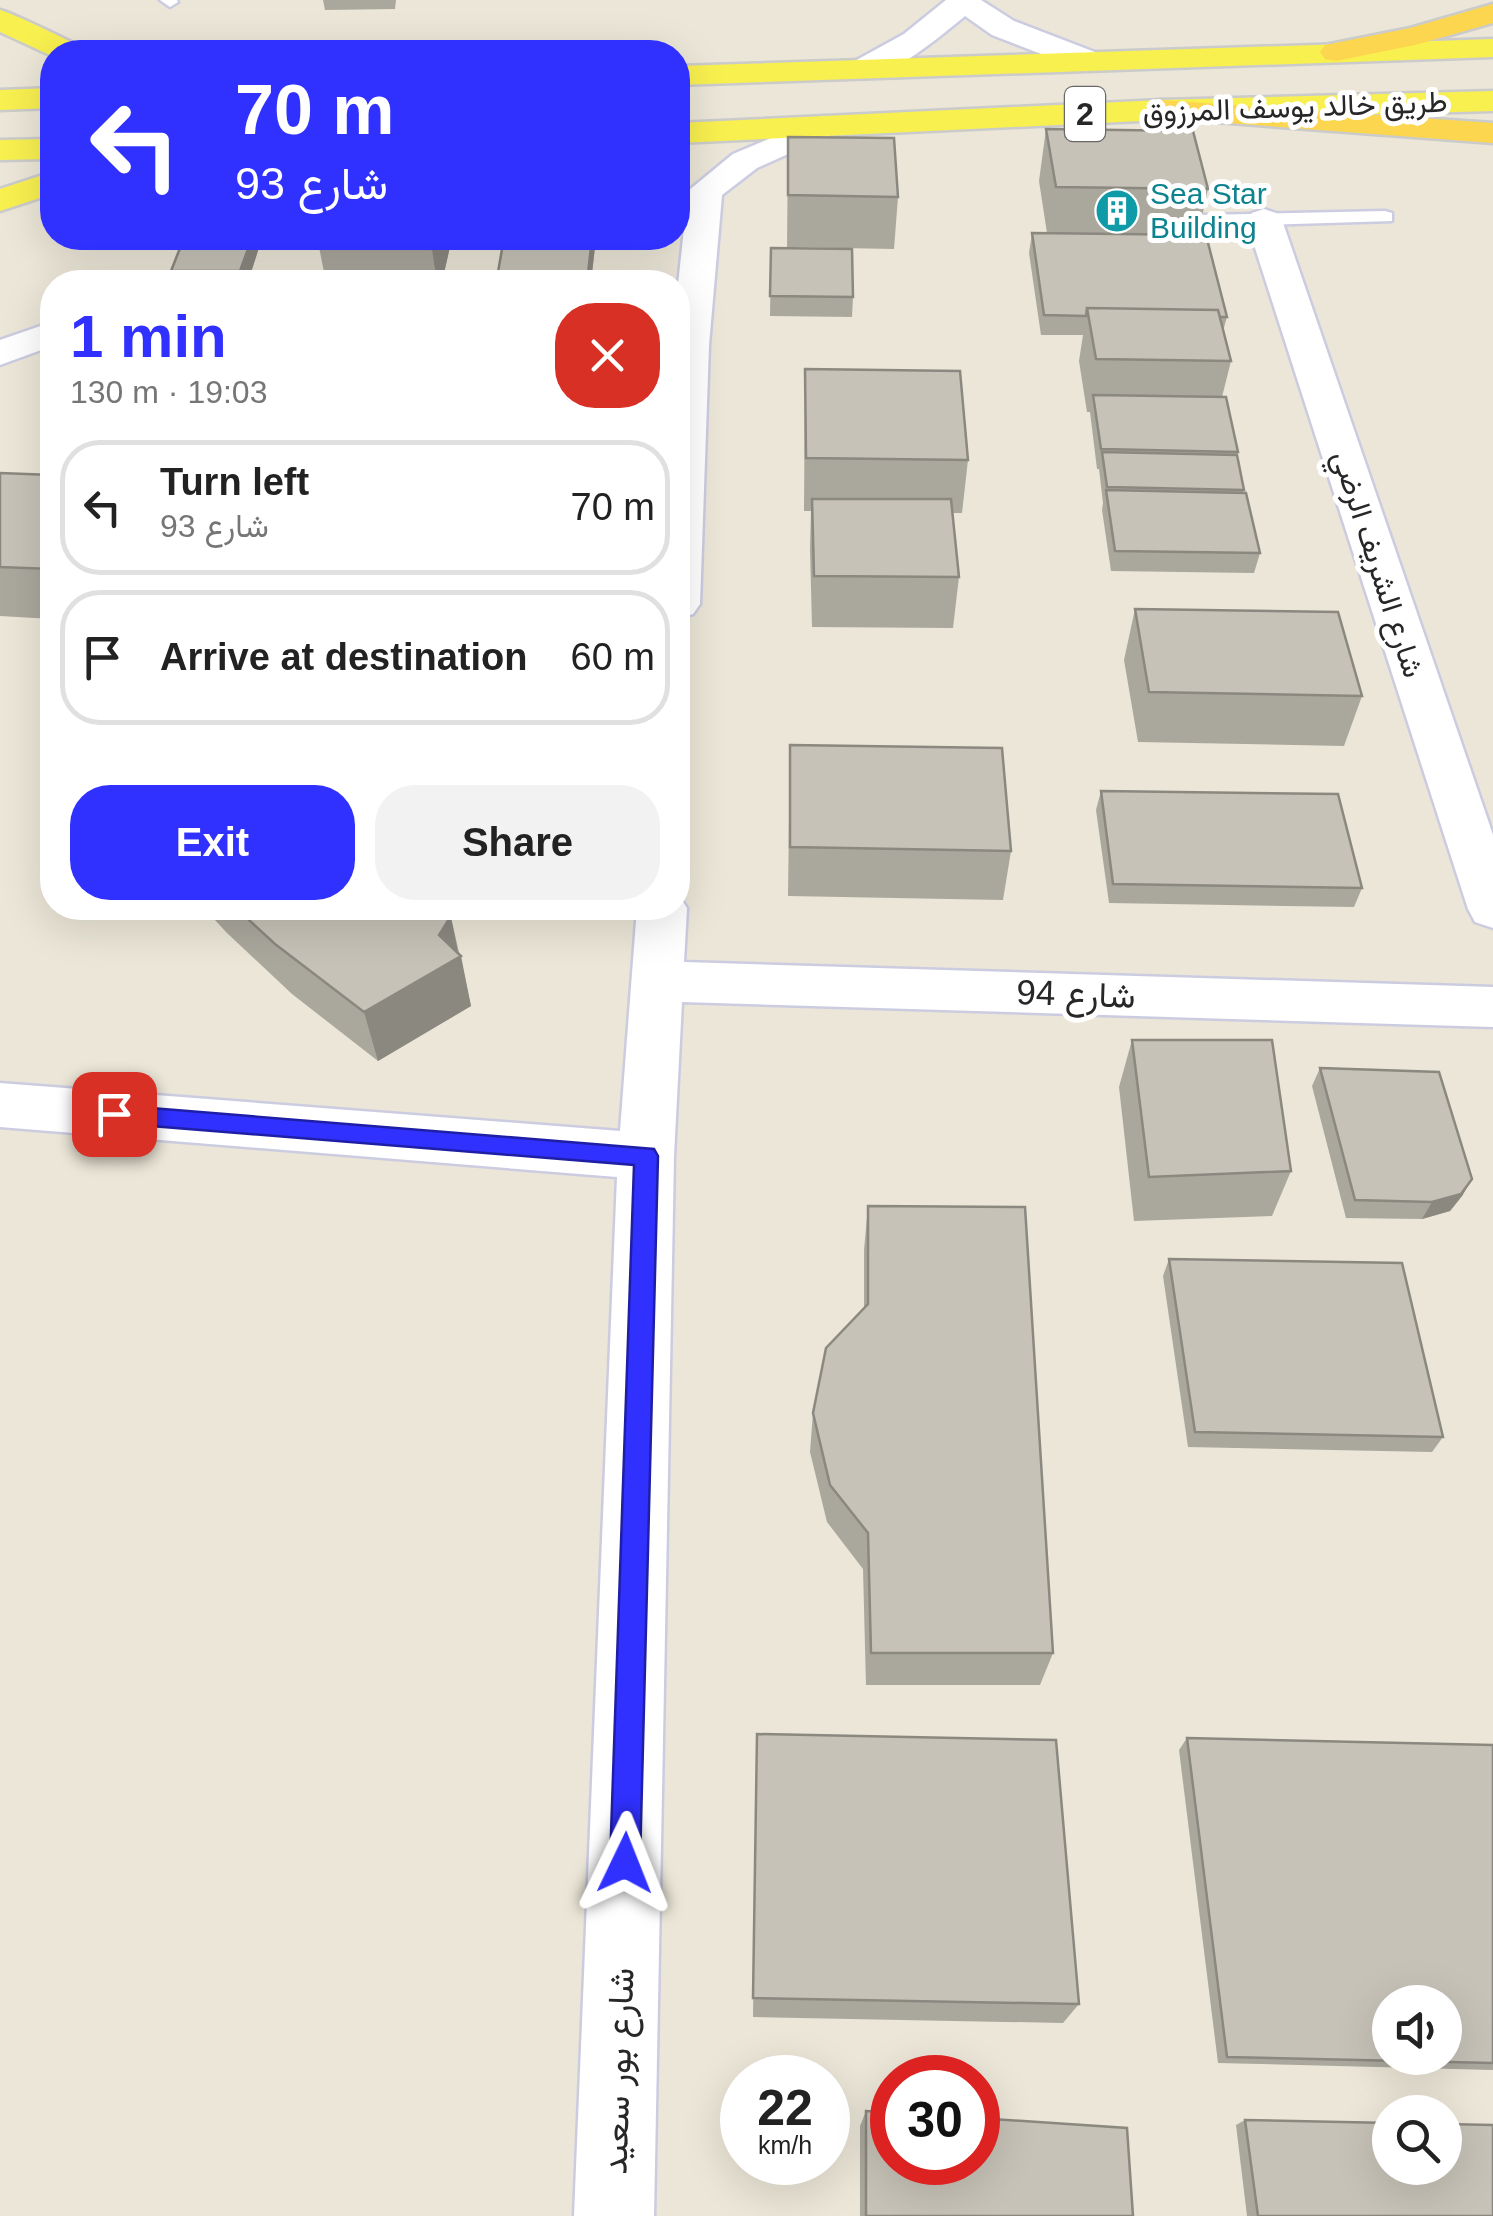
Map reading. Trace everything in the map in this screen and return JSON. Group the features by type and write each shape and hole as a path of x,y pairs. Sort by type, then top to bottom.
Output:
{"highway":[{"path":"1336,52 1415,36 1493,13"},
{"path":"1160,110 1493,133"}],"main road":[{"path":"0,19 40,41"},
{"name":"طريق خالد يوسف المرزوق","path":"690,76 1493,48"},
{"path":"0,100 40,98"},
{"name":"طريق خالد يوسف المرزوق","path":"690,132 1160,110 1493,100"},
{"path":"0,150 40,150"},
{"path":"0,201 40,186"}],"street":[{"path":"864,69 914,41 962,1 1003,28 1089,61"},
{"path":"691,181 823,126"},
{"name":"شارع الشريف الرضي","path":"1264,220 1493,909"},
{"path":"0,354 40,339"},
{"name":"شارع بور سعيد","path":"614,2216 646,1156 662,920"},
{"name":"شارع 94","path":"660,981 1493,1007"},
{"path":"0,1105 646,1156"}],"lane":[{"path":"1204,221 1385,218"}],"building":[{"path":"1046,129 1193,131 1208,189 1056,187"},
{"path":"788,137 894,138 898,197 788,195"},
{"path":"1032,233 1206,235 1227,317 1220,317 1218,310 1087,308 1086,316 1044,315"},
{"path":"771,248 852,249 853,297 770,296"},
{"path":"179,250 248,250 240,270 171,270"},
{"path":"502,250 591,250 588,270 498,270"},
{"path":"1087,308 1218,310 1231,361 1096,359"},
{"path":"805,369 960,371 968,460 806,458"},
{"path":"1093,395 1226,397 1238,452 1101,449"},
{"path":"1102,452 1237,455 1244,490 1107,487"},
{"path":"0,473 40,475 40,569 0,567"},
{"path":"1106,490 1246,493 1260,553 1115,551"},
{"path":"812,499 951,499 959,577 814,576"},
{"path":"1135,609 1338,612 1362,696 1149,692"},
{"path":"790,745 1002,748 1011,851 790,847"},
{"path":"1101,791 1338,794 1362,888 1113,884"},
{"path":"249,920 448,920 439,935 461,956 364,1012"},
{"path":"1132,1040 1272,1040 1291,1171 1149,1177"},
{"path":"1320,1068 1439,1072 1472,1179 1461,1194 1432,1202 1355,1200"},
{"path":"868,1206 1025,1207 1053,1653 871,1653 868,1533 830,1485 813,1413 826,1348 868,1304"},
{"path":"1169,1259 1402,1263 1443,1437 1195,1432"},
{"path":"757,1734 1056,1740 1079,2004 753,1998"},
{"path":"1187,1738 1493,1745 1493,2063 1462,2062 1462,1985 1372,1985 1372,2060 1227,2057"},
{"path":"866,2111 870,2111 870,2185 1000,2185 1000,2119 1127,2128 1133,2216 866,2216"},
{"path":"1245,2120 1372,2123 1372,2185 1462,2185 1462,2124 1493,2125 1493,2216 1258,2216"}],"place":[{"name":"Sea Star Building","path":"1117,211"}],"route":[{"path":"114,1114 646,1156 625,1863"}]}
